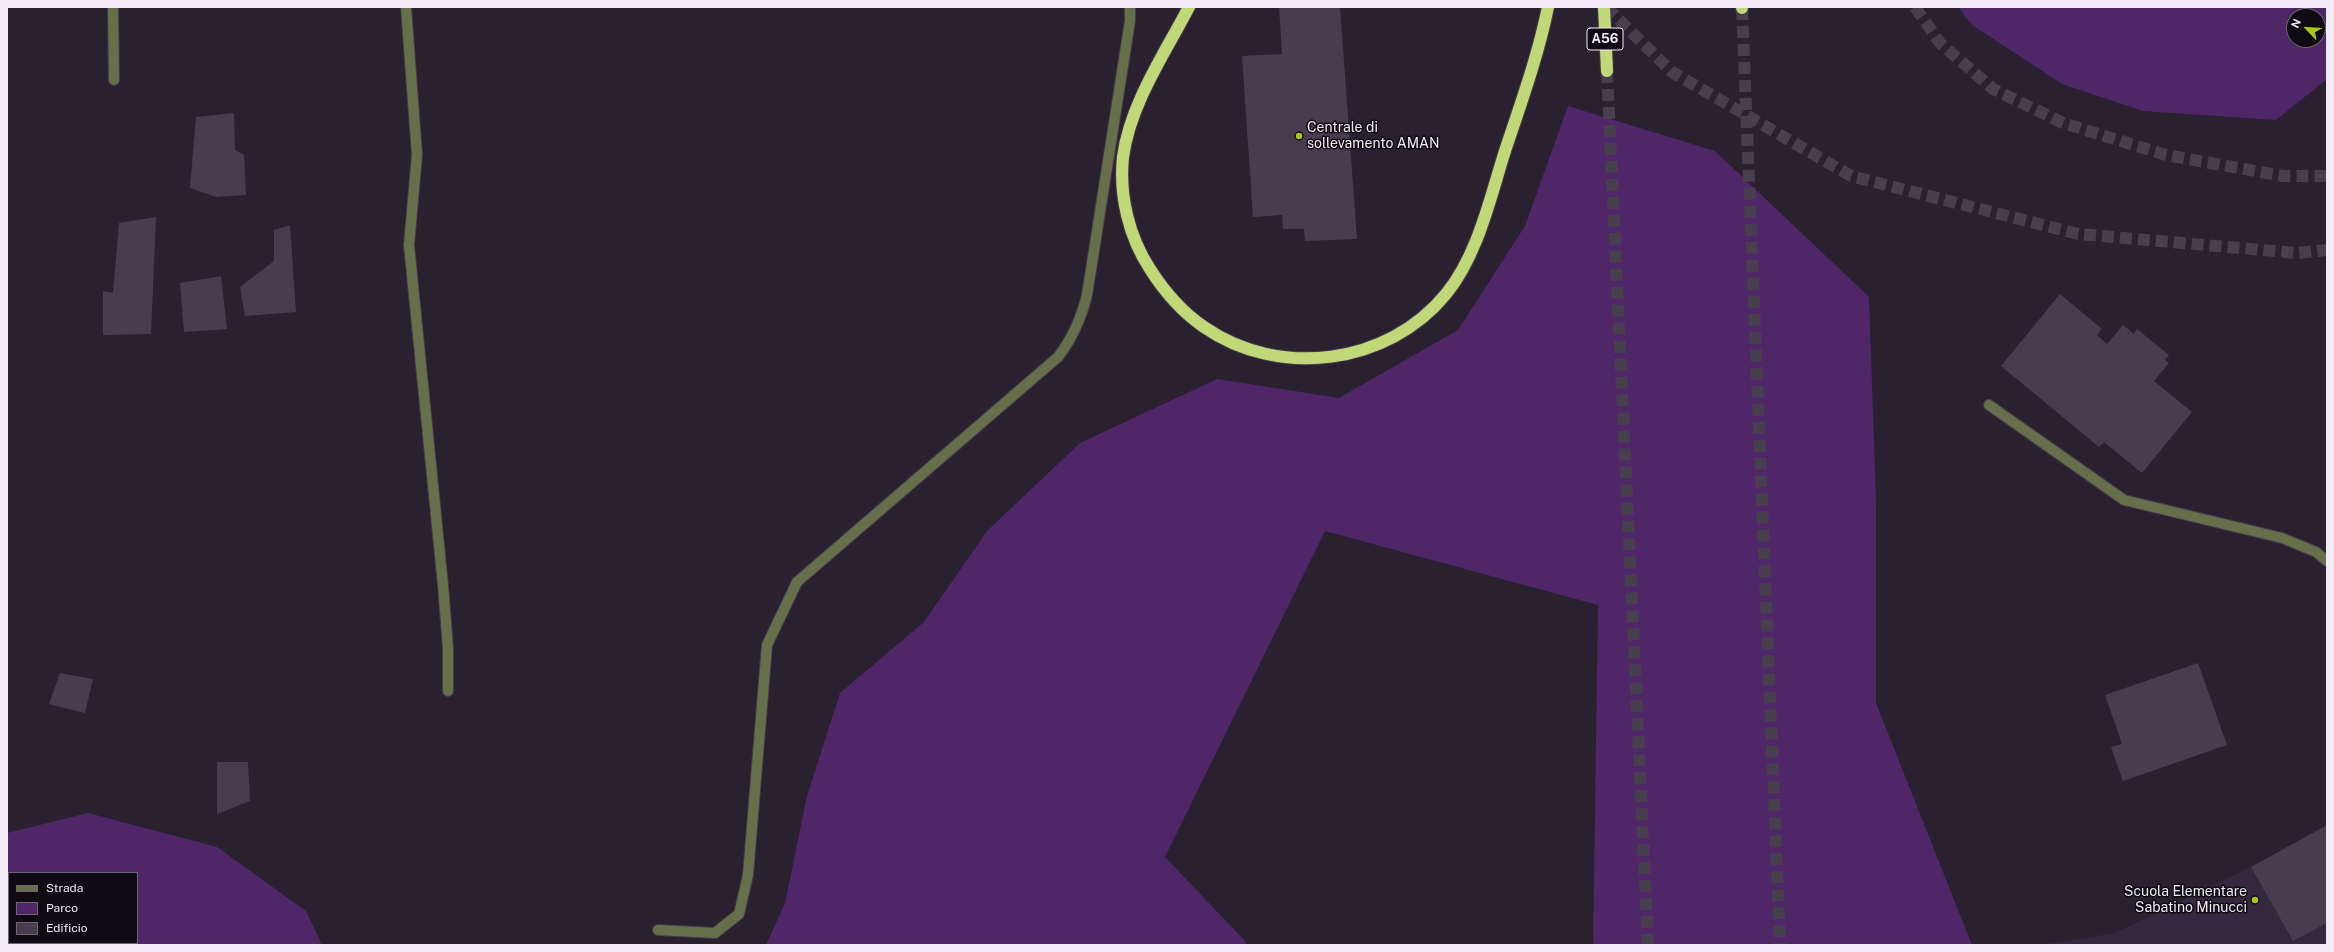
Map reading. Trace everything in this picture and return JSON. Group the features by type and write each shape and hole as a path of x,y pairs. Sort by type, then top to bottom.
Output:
{"highway":[{"path":"1189,7 1144,94 1132,124 1123,157 1123,195 1129,226 1140,254 1160,285 1181,308 1203,327 1225,340 1252,351 1279,357 1308,359 1336,358 1394,337 1421,318 1446,293 1466,259 1482,222 1535,60 1548,7"},
{"name":"A56","path":"1604,7 1607,71"}],"lane":[{"path":"113,7 114,80"},
{"path":"406,7 417,156 409,245 443,585 448,648 448,691"},
{"path":"658,930 715,934 739,914 748,875 767,645 797,582 1058,357 1069,344 1080,322 1087,295 1130,21 1130,7"},
{"path":"1989,405 2124,500 2282,538 2316,552 2327,561"}],"shaded area":[{"name":"Scuola Elementare Sabatino Minucci","path":"2327,825 2327,945 2041,945 2115,933 2251,867"}],"green space":[{"path":"1958,7 2327,7 2327,79 2276,120 2143,111 2062,84 1972,25"},
{"path":"1568,106 1715,151 1869,297 1876,500 1876,703 1972,945 1593,944 1598,605 1325,531 1165,857 1245,941 1246,945 766,945 785,903 807,796 840,693 924,622 987,531 1080,443 1217,379 1339,398 1458,330 1525,226"},
{"path":"88,813 217,847 306,911 322,945 7,945 7,833"}],"building":[{"name":"Centrale di sollevamento AMAN","path":"1279,7 1340,7 1357,239 1305,241 1304,229 1283,229 1282,215 1253,217 1242,56 1282,54"},
{"path":"234,113 235,150 244,155 246,195 216,197 190,188 196,117"},
{"path":"156,217 151,334 103,335 103,291 113,293 119,223"},
{"path":"290,225 296,312 245,316 240,287 274,261 274,230"},
{"path":"221,276 227,329 184,332 180,283"},
{"path":"2060,294 2102,329 2097,335 2107,344 2123,325 2134,334 2137,329 2169,355 2165,360 2169,363 2154,381 2192,412 2142,473 2104,442 2099,447 2001,366"},
{"path":"2198,663 2227,745 2123,781 2111,747 2122,744 2105,695"},
{"path":"60,673 93,679 85,713 49,704"},
{"path":"217,762 248,762 250,801 217,814"},
{"path":"2327,825 2327,927 2325,924 2293,941 2251,867"}],"tunnel":[{"path":"1606,7 1672,72 1851,176 2078,234 2297,253 2327,250"},
{"path":"1915,7 1940,43 1993,89 2063,123 2166,155 2283,176 2327,176"},
{"path":"1742,8 1780,945"},
{"path":"1607,71 1648,945"}],"place":[{"name":"Centrale di sollevamento AMAN","path":"1299,136"},
{"name":"Scuola Elementare Sabatino Minucci","path":"2255,900"}]}
